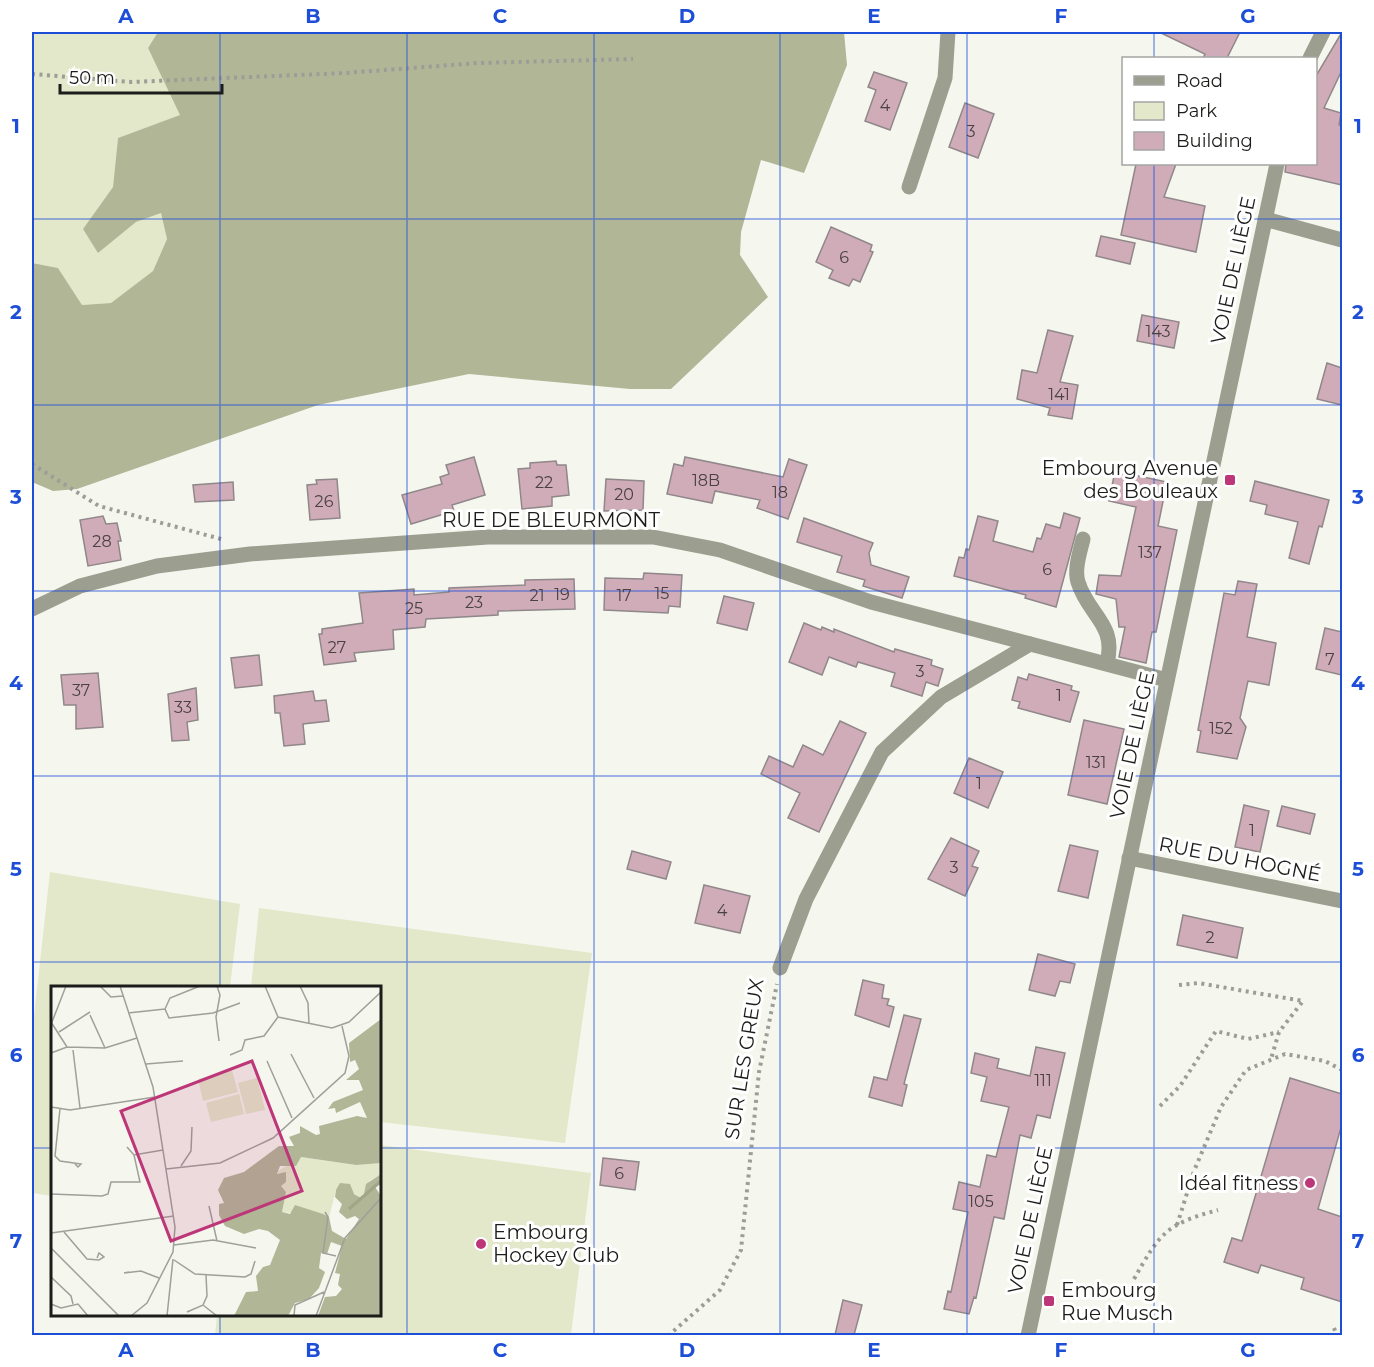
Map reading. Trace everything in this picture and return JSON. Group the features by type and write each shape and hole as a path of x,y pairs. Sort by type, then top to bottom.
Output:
{"street":[{"path":"909,188 945,78 948,32"},
{"path":"1310,57 1323,32"},
{"name":"VOIE DE LIÈGE","path":"1028,1335 1277,165"},
{"path":"1265,219 1342,240"},
{"name":"RUE DE BLEURMONT","path":"32,609 80,586 157,566 250,554 488,537 653,537 720,550 871,602 1167,680"},
{"path":"1083,539 1077,580 1087,601 1106,628 1111,647 1107,663"},
{"name":"SUR LES GREUX","path":"780,968 806,899 882,752 941,697 1030,644"},
{"name":"RUE DU HOGNÉ","path":"1129,858 1342,901"}],"path":[{"path":"32,74 131,82 345,73 478,63 633,59"},
{"path":"32,464 99,506 212,536 250,554"},
{"name":"SUR LES GREUX","path":"668,1335 720,1290 741,1250 759,1072 780,968"},
{"path":"1179,985 1198,983 1303,1001 1279,1032 1271,1059"},
{"path":"1160,1106 1172,1097 1216,1031 1248,1039 1279,1032"},
{"path":"1177,1225 1180,1208 1221,1107 1246,1070 1285,1054 1325,1061 1342,1070"},
{"path":"1134,1279 1158,1238 1192,1217 1218,1210"},
{"path":"1334,1328 1336,1335"}],"green space":[{"path":"32,32 158,32 148,48 181,115 118,138 113,187 83,229 99,252 136,222 161,213 167,239 153,271 111,303 82,305 58,268 32,263"},
{"path":"158,32 844,32 847,65 804,173 761,160 741,232 740,255 768,297 671,389 630,389 469,374 318,405 77,489 53,491 32,482 32,263 58,268 82,305 111,303 153,271 167,239 161,213 136,222 98,253 83,229 113,187 118,138 180,115 148,48"},
{"path":"50,872 240,904 230,986 51,986 51,1196 32,1193 32,1034"},
{"path":"259,908 592,953 565,1143 381,1122 381,986 251,986"},
{"name":"Embourg Hockey Club","path":"381,1145 591,1173 571,1335 215,1335 217,1316 381,1316"}],"building":[{"path":"1159,32 1240,32 1228,57 1204,57 1205,54"},
{"path":"1342,32 1342,70 1324,108 1341,113 1339,125 1342,127 1342,185 1285,172 1286,165 1317,165 1317,74"},
{"path":"874,72 907,83 890,130 865,121 876,90 868,87"},
{"path":"965,103 994,114 978,158 949,147"},
{"path":"1136,165 1176,165 1164,197 1205,206 1196,252 1121,235"},
{"path":"831,227 872,245 870,251 873,252 860,282 853,279 849,286 829,278 833,270 816,262"},
{"path":"1101,236 1135,243 1130,264 1096,256"},
{"path":"1142,315 1179,322 1174,348 1137,341"},
{"path":"1048,330 1073,336 1060,382 1078,385 1072,419 1048,415 1050,408 1017,399 1022,370 1037,373"},
{"path":"1327,363 1342,368 1342,405 1317,399"},
{"path":"474,457 485,495 452,505 454,511 411,524 402,495 442,484 440,477 449,474 446,465"},
{"path":"685,457 783,477 789,459 807,465 788,519 757,508 760,500 715,491 712,503 667,494 674,464 683,466"},
{"path":"556,461 557,465 566,465 569,495 552,497 552,506 522,509 518,469 530,468 530,463"},
{"path":"1115,471 1167,482 1158,526 1177,530 1156,632 1152,632 1146,663 1119,657 1125,627 1119,627 1116,599 1096,594 1099,575 1121,576 1136,507 1109,501"},
{"path":"337,479 340,518 310,520 307,485 317,484 316,480"},
{"path":"606,479 644,481 643,510 604,511"},
{"path":"1255,481 1329,500 1309,564 1289,558 1298,522 1265,514 1267,505 1250,501"},
{"path":"233,482 234,500 195,502 193,485"},
{"path":"1064,513 1080,518 1056,607 1025,598 1026,595 954,576 959,557 964,558 966,549 969,550 978,516 998,521 993,541 1033,552 1037,538 1041,539 1046,524 1060,528"},
{"path":"103,516 106,524 117,523 121,541 118,541 121,560 88,566 80,520"},
{"path":"804,518 873,543 869,553 871,565 909,577 902,598 863,586 865,580 837,572 842,556 797,542"},
{"path":"644,573 682,575 680,607 669,606 668,613 604,610 605,578 643,579"},
{"path":"574,579 575,609 498,611 498,615 426,619 425,627 393,630 394,649 354,653 356,661 324,665 319,634 322,634 322,629 363,623 359,593 414,589 414,595 449,592 449,588 525,585 525,580"},
{"path":"1238,581 1257,584 1247,637 1276,643 1269,685 1248,681 1240,718 1246,727 1237,759 1197,752 1201,731 1198,730 1224,593 1235,595"},
{"path":"724,596 754,603 747,630 717,623"},
{"path":"804,623 821,630 822,627 834,632 834,629 894,652 895,649 932,660 931,665 943,669 938,686 926,682 922,696 891,686 895,673 858,662 856,667 829,657 822,675 789,662"},
{"path":"1325,628 1342,632 1342,675 1316,669"},
{"path":"259,655 262,685 235,688 231,658"},
{"path":"98,673 103,727 76,729 76,705 64,705 61,675"},
{"path":"1029,674 1072,686 1071,690 1079,692 1070,722 1018,708 1020,702 1012,700 1018,677 1027,680"},
{"path":"196,688 198,720 187,722 189,740 172,741 168,694"},
{"path":"313,691 315,701 326,700 329,721 303,724 305,744 284,746 280,713 275,713 274,696"},
{"path":"1084,720 1124,729 1107,804 1068,795"},
{"path":"840,721 866,733 819,832 788,818 800,793 761,774 769,756 793,767 803,745 823,755"},
{"path":"969,758 1003,772 988,808 954,793"},
{"path":"1244,805 1269,811 1260,852 1235,847"},
{"path":"1282,806 1315,814 1310,834 1277,826"},
{"path":"951,838 979,851 972,866 978,868 965,896 928,879"},
{"path":"1070,845 1098,851 1088,898 1058,891"},
{"path":"632,851 671,862 666,879 627,869"},
{"path":"704,885 750,896 740,933 695,923"},
{"path":"1183,915 1243,928 1237,958 1177,945"},
{"path":"1038,954 1075,964 1070,983 1060,981 1055,996 1029,990"},
{"path":"863,980 884,985 882,998 889,999 887,1005 894,1007 889,1027 855,1015"},
{"path":"904,1015 921,1019 904,1084 907,1085 902,1106 869,1097 874,1077 887,1080"},
{"path":"1036,1047 1065,1053 1050,1118 1037,1115 1031,1138 1020,1135 1004,1219 994,1217 976,1298 974,1297 969,1314 944,1309 948,1291 951,1292 968,1212 953,1209 959,1182 980,1187 987,1155 996,1157 1009,1107 981,1101 987,1077 971,1073 975,1053 999,1059 997,1068 1030,1076"},
{"path":"1290,1078 1342,1094 1342,1124 1318,1209 1342,1217 1342,1302 1301,1289 1304,1278 1261,1265 1258,1273 1224,1262 1232,1238 1242,1241"},
{"path":"603,1158 639,1162 635,1190 600,1185"},
{"path":"843,1300 862,1305 854,1335 835,1335"}],"place":[{"name":"Embourg Avenue des Bouleaux","path":"1230,480"},
{"name":"Idéal fitness","path":"1310,1183"},
{"name":"Embourg Hockey Club","path":"481,1244"},
{"name":"Embourg Rue Musch","path":"1049,1301"}]}
